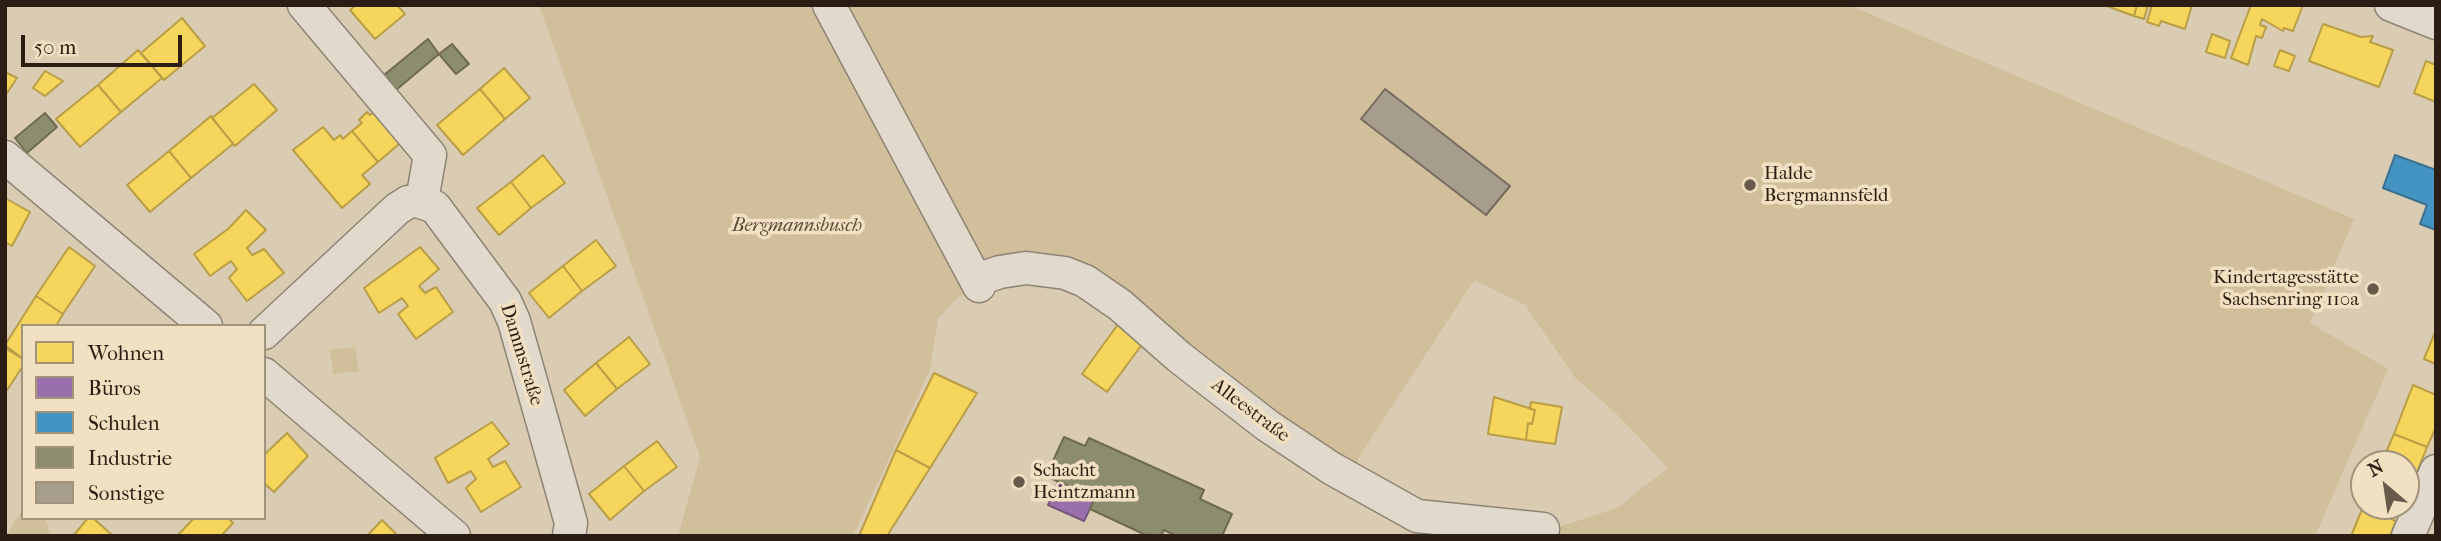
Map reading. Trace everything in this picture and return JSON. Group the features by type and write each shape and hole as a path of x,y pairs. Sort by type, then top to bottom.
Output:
{"street":[{"path":"266,331 397,209 408,202 422,200 430,155 304,5"},
{"name":"Alleestraße","path":"829,5 977,283 1000,272 1026,268 1065,273 1085,281 1121,305 1179,357 1268,426 1331,468 1417,516 1543,529"},
{"path":"2391,5 2436,23"},
{"path":"5,157 204,324"},
{"name":"Dammstraße","path":"422,200 445,216 510,311 571,523 569,536"},
{"path":"266,376 454,536"},
{"path":"2408,536 2436,471"}],"green space":[{"name":"Bergmannsbusch","path":"539,5 1849,5 2354,219 2310,323 2388,369 2353,450 2350,450 2350,456 2315,536 1552,536 1562,526 1617,508 1668,468 1614,411 1576,379 1525,305 1474,280 1359,457 1345,490 1082,291 1001,280 959,296 938,319 930,370 853,536 678,536 700,457"},
{"path":"355,347 359,371 333,374 330,350"},
{"path":"21,511 21,520 46,520 51,536 6,536"}],"building: Wohnen":[{"path":"356,5 397,5 405,14 375,39 350,10"},
{"path":"2104,5 2137,5 2134,16"},
{"path":"2137,5 2148,5 2144,19 2134,16"},
{"path":"2152,5 2192,5 2185,29 2161,21 2159,26 2147,22"},
{"path":"2251,5 2303,5 2293,31 2284,28 2283,31 2262,19 2260,25 2266,27 2262,38 2256,36 2248,65 2231,58"},
{"path":"182,18 205,46 164,80 141,53"},
{"path":"2323,24 2361,37 2373,36 2370,42 2393,50 2379,87 2309,61"},
{"path":"2212,34 2230,41 2225,58 2206,52"},
{"path":"138,50 162,78 121,112 98,85"},
{"path":"2280,50 2295,56 2289,71 2274,66"},
{"path":"2426,61 2436,65 2436,102 2414,93"},
{"path":"504,68 530,98 505,119 480,89"},
{"path":"45,71 63,81 45,96 33,88"},
{"path":"5,72 17,78 5,96"},
{"path":"254,84 277,110 235,146 212,118"},
{"path":"98,85 121,112 80,147 56,119"},
{"path":"480,89 505,119 463,155 437,125"},
{"path":"380,108 406,138 378,162 352,131 362,123 359,120 367,112 370,115"},
{"path":"211,116 233,144 191,178 169,151"},
{"path":"323,127 334,140 340,135 343,139 352,131 378,162 362,175 370,184 342,208 293,150"},
{"path":"169,151 191,178 150,212 127,185"},
{"path":"543,155 565,183 531,208 511,182"},
{"path":"511,182 531,208 499,235 477,208"},
{"path":"5,198 30,212 12,246 5,242"},
{"path":"246,210 266,230 247,248 252,255 264,249 284,273 247,301 229,278 237,269 231,261 210,276 194,254 228,229"},
{"path":"596,240 616,266 582,291 563,266"},
{"path":"69,247 95,266 63,314 36,296"},
{"path":"420,247 439,269 419,286 425,293 436,287 453,312 416,339 398,314 408,306 402,298 379,313 364,288"},
{"path":"563,266 582,291 549,318 529,293"},
{"path":"36,296 63,314 57,324 21,324 21,357 5,345"},
{"path":"1121,320 1146,339 1107,392 1082,374"},
{"path":"2436,330 2436,364 2424,359"},
{"path":"629,337 650,364 617,389 596,363"},
{"path":"5,348 21,358 21,369 5,393"},
{"path":"596,363 617,389 585,416 564,390"},
{"path":"934,373 977,393 930,468 896,450"},
{"path":"2413,385 2436,395 2436,427 2427,447 2394,434"},
{"path":"1494,397 1535,410 1532,424 1528,423 1526,440 1488,434"},
{"path":"1531,402 1562,407 1555,444 1526,440 1528,423 1532,424 1535,410 1530,409"},
{"path":"492,422 509,444 488,459 493,467 505,461 521,487 481,512 466,488 476,479 471,471 448,483 435,458"},
{"path":"287,433 308,456 274,492 266,485 266,453"},
{"path":"2394,434 2427,447 2420,465 2420,450 2387,450"},
{"path":"657,441 677,467 644,491 624,466"},
{"path":"896,450 930,468 887,536 859,536"},
{"path":"624,466 644,491 610,520 589,494"},
{"path":"86,520 95,520 113,536 73,536"},
{"path":"192,520 230,520 233,523 221,536 177,536"},
{"path":"382,520 398,536 367,536"},
{"path":"2358,520 2396,521 2390,536 2351,536"}],"building: Büros":[{"path":"1058,482 1095,498 1084,521 1048,505"}],"building: Schulen":[{"path":"2395,155 2436,170 2436,230 2420,224 2427,205 2383,188"}],"building: Industrie":[{"path":"428,39 439,54 396,90 384,75"},
{"path":"452,44 469,64 456,74 439,54"},
{"path":"45,113 57,127 27,153 15,138"},
{"path":"1064,437 1085,446 1089,438 1204,490 1200,499 1232,514 1222,536 1177,536 1164,530 1161,536 1148,536 1090,509 1095,498 1046,476"}],"building: Sonstige":[{"path":"1385,89 1510,186 1486,215 1361,119"}],"place":[{"name":"Halde Bergmannsfeld","path":"1750,185"},
{"name":"Kindertagesstätte Sachsenring 110a","path":"2373,289"},
{"name":"Schacht Heintzmann","path":"1019,482"}]}
